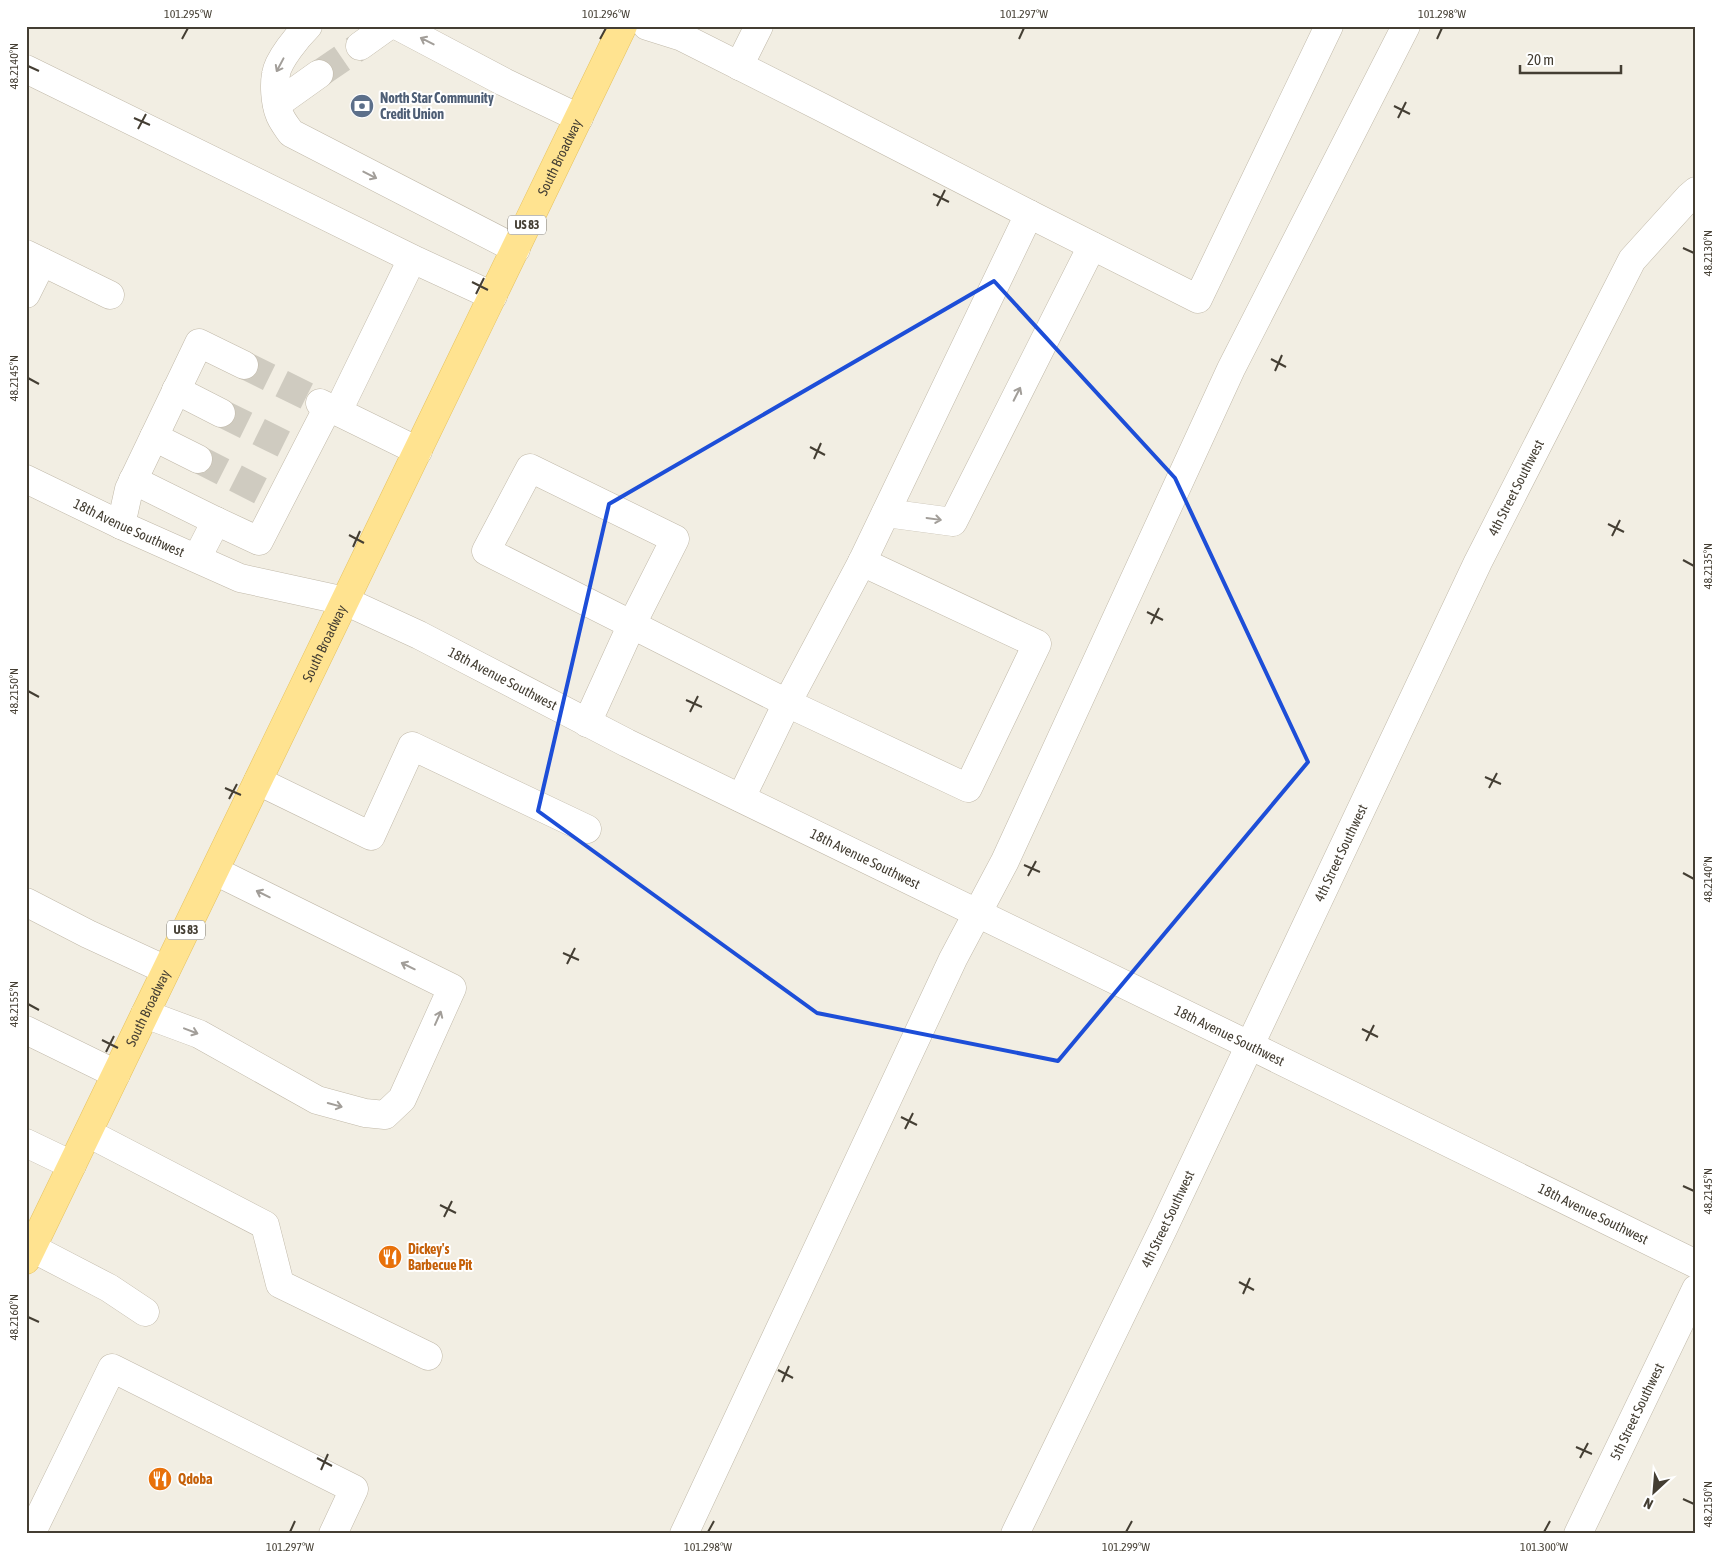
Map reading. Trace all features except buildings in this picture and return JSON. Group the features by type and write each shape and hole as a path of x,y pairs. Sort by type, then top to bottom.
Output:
{"main road":[{"name":"South Broadway","path":"29,1254 623,26"}],"street":[{"path":"308,26 298,35 276,73 279,114 291,133 516,249"},
{"path":"360,46 388,26"},
{"path":"398,26 504,82 579,118"},
{"path":"647,26 682,37 1198,299 1329,26"},
{"path":"739,66 758,26"},
{"path":"684,1534 953,960 1005,861 1232,370 1406,26"},
{"path":"26,69 412,259 493,296"},
{"path":"277,104 319,74"},
{"name":"4th Street Southwest","path":"1015,1534 1160,1236 1478,562 1632,260 1688,197 1696,191"},
{"path":"742,798 787,703 862,562 1029,214"},
{"path":"886,513 953,522 1092,246"},
{"path":"26,294 34,258 110,295"},
{"path":"133,480 259,541 275,498 299,451 328,407 412,259"},
{"path":"121,525 129,489 199,343 244,365"},
{"path":"176,390 221,413"},
{"path":"328,407 418,451"},
{"path":"154,437 198,459"},
{"path":"587,723 632,624 675,539 530,468 486,551 632,624 787,703 968,788 1037,644 862,562"},
{"name":"18th Avenue Southwest","path":"26,478 121,525 240,578 345,601 419,635 587,723 1696,1264"},
{"path":"197,558 216,521"},
{"path":"258,781 371,836 412,746 587,828"},
{"path":"145,1014 198,1034 317,1100 365,1113 385,1115 402,1098 452,988 215,871"},
{"path":"26,902 88,934 166,970"},
{"path":"26,1030 116,1074"},
{"path":"88,1133 265,1225 280,1284 428,1356"},
{"path":"26,1143 72,1165"},
{"path":"29,1254 109,1288 145,1312"},
{"name":"5th Street Southwest","path":"1578,1534 1696,1289"},
{"path":"31,1534 112,1368 354,1489 333,1534"}],"highlighted area":[{"path":"994,281 1175,478 1308,762 1058,1061 817,1013 538,811 609,504"}],"tunnel":[{"path":"319,74 360,46"},
{"path":"244,365 317,401"},
{"path":"221,413 294,449"},
{"path":"198,459 271,496"}],"place":[{"name":"North Star Community Credit Union","path":"362,106"},
{"name":"Dickey's Barbecue Pit","path":"390,1257"},
{"name":"Qdoba","path":"160,1479"}]}
